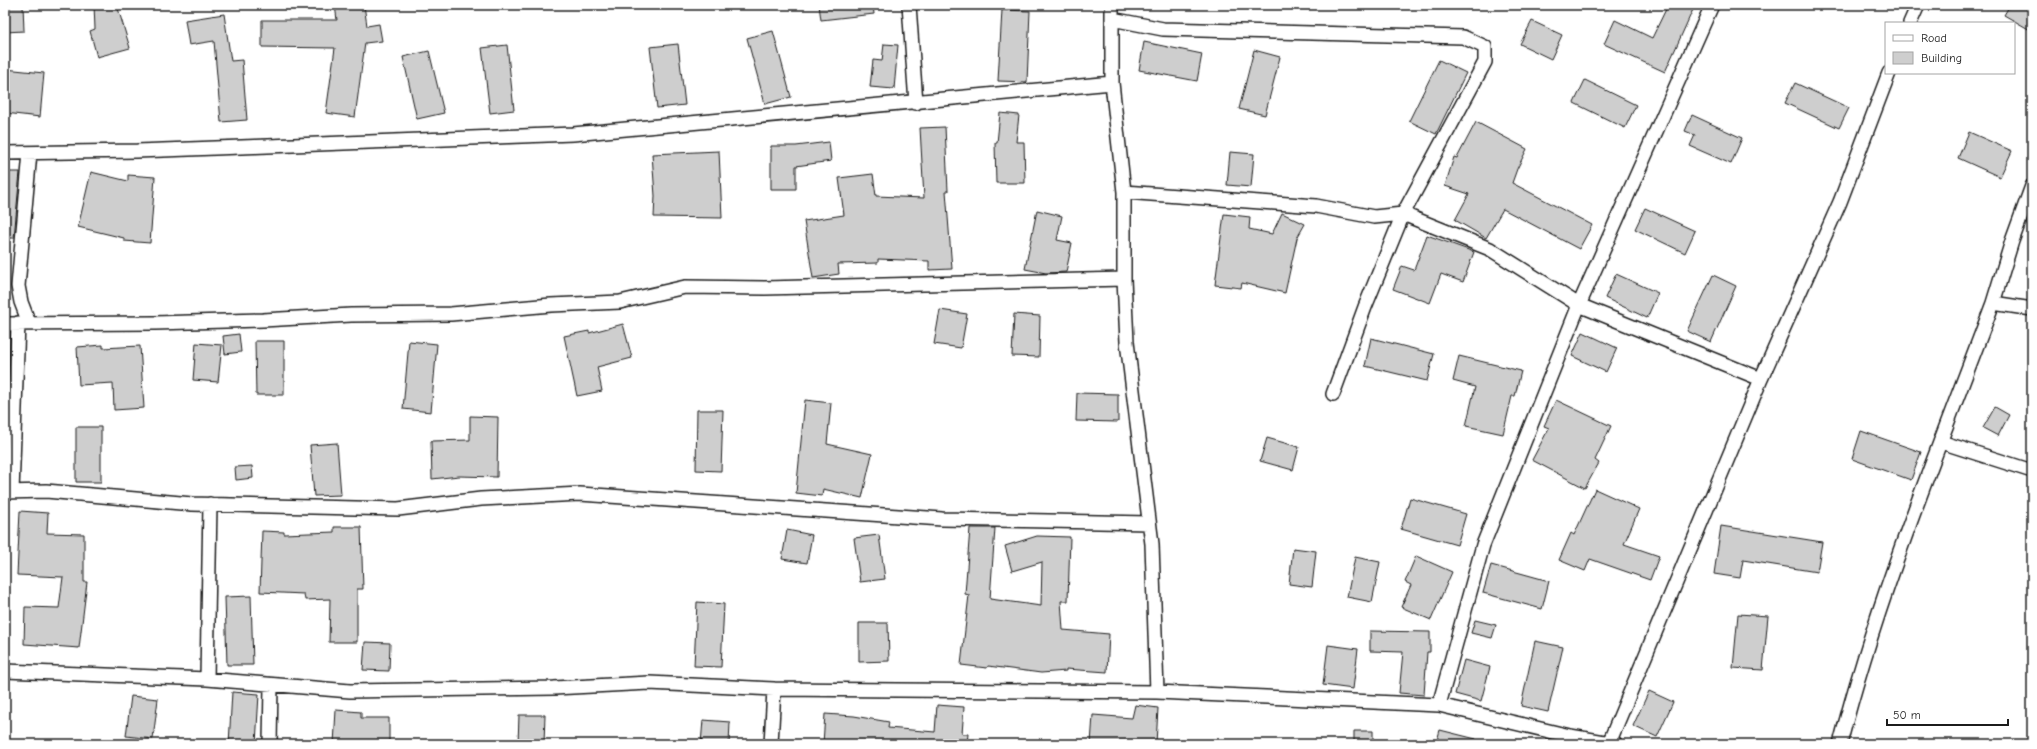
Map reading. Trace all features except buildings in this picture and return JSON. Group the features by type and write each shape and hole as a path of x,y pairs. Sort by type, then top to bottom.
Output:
{"street":[{"path":"909,5 916,102"},
{"path":"1112,5 1112,83 1124,192 1124,279 1127,342 1152,544 1157,692"},
{"path":"1439,705 1483,545 1579,305 1712,5"},
{"path":"1910,22 1918,5"},
{"path":"1112,19 1163,29 1463,37 1485,47 1485,62 1403,214 1365,307 1333,394"},
{"path":"5,671 207,679 350,691 554,688 649,683 774,689 1157,692 1439,705 1570,740 1613,744 1761,379 1840,202 1889,74"},
{"path":"5,154 137,151 573,134 1112,83"},
{"path":"30,153 18,286 21,302 17,324 8,492 46,491 210,504 398,509 480,499 580,494 942,519 1149,523"},
{"path":"1840,744 1879,614 1993,303 2012,242 2032,186"},
{"path":"1124,192 1316,206 1374,218 1403,214 1490,249 1579,305 1761,379"},
{"path":"17,324 155,323 263,320 351,315 451,314 551,304 620,302 685,287 765,288 1124,279"},
{"path":"1993,303 2032,309"},
{"path":"1941,442 2032,471"},
{"path":"207,679 210,504"},
{"path":"270,744 271,684"},
{"path":"771,744 774,689"}]}
